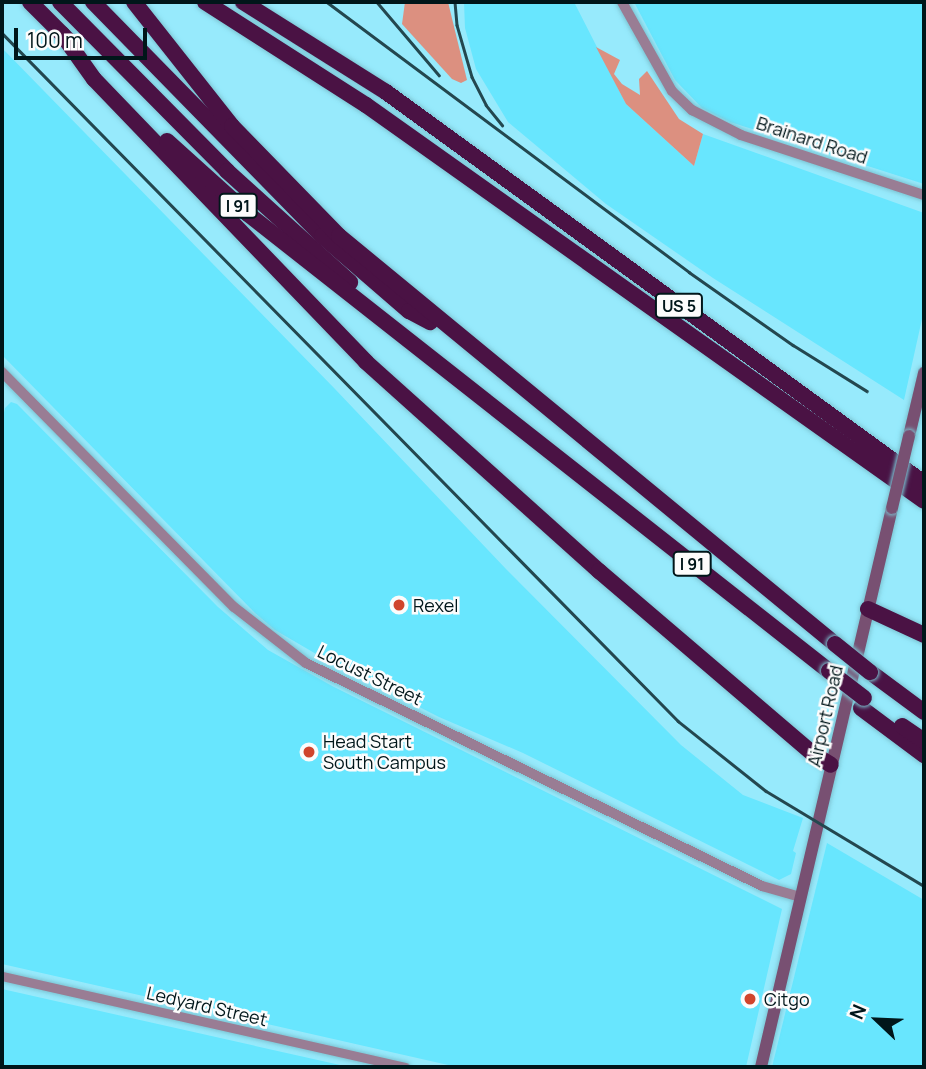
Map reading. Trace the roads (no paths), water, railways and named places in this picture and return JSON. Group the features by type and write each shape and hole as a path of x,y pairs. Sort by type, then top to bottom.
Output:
{"highway":[{"name":"I 91","path":"30,2 189,162 237,205 782,635 827,676 862,703 924,741"},
{"path":"60,2 267,209 324,260 495,399 547,451"},
{"path":"93,2 272,188 347,259 409,311 460,337"},
{"name":"I 91","path":"134,2 210,101 271,169 339,236 835,644 924,712"},
{"name":"US 5","path":"205,2 366,105 924,501"},
{"name":"US 5","path":"243,2 396,99 924,484"},
{"path":"62,34 94,79 382,377 599,571 812,753 831,765"},
{"path":"810,421 836,446 924,508"},
{"path":"868,609 924,635"},
{"path":"862,703 924,755"}],"main road":[{"name":"Airport Road","path":"761,1067 924,373"}],"street":[{"name":"Brainard Road","path":"622,2 672,92 692,110 741,135 924,195"},
{"name":"Locust Street","path":"2,372 234,607 306,663 762,886 800,897"},
{"name":"Ledyard Street","path":"2,976 405,1067"}],"railway":[{"path":"327,2 689,272 793,345 867,391"},
{"path":"377,2 439,75"},
{"path":"455,2 457,25 472,77 486,105 502,125"},
{"path":"2,33 678,721 766,791 924,886"}],"place":[{"name":"Rexel","path":"399,605"},
{"name":"Head Start South Campus","path":"309,752"},
{"name":"Citgo","path":"750,999"}]}
